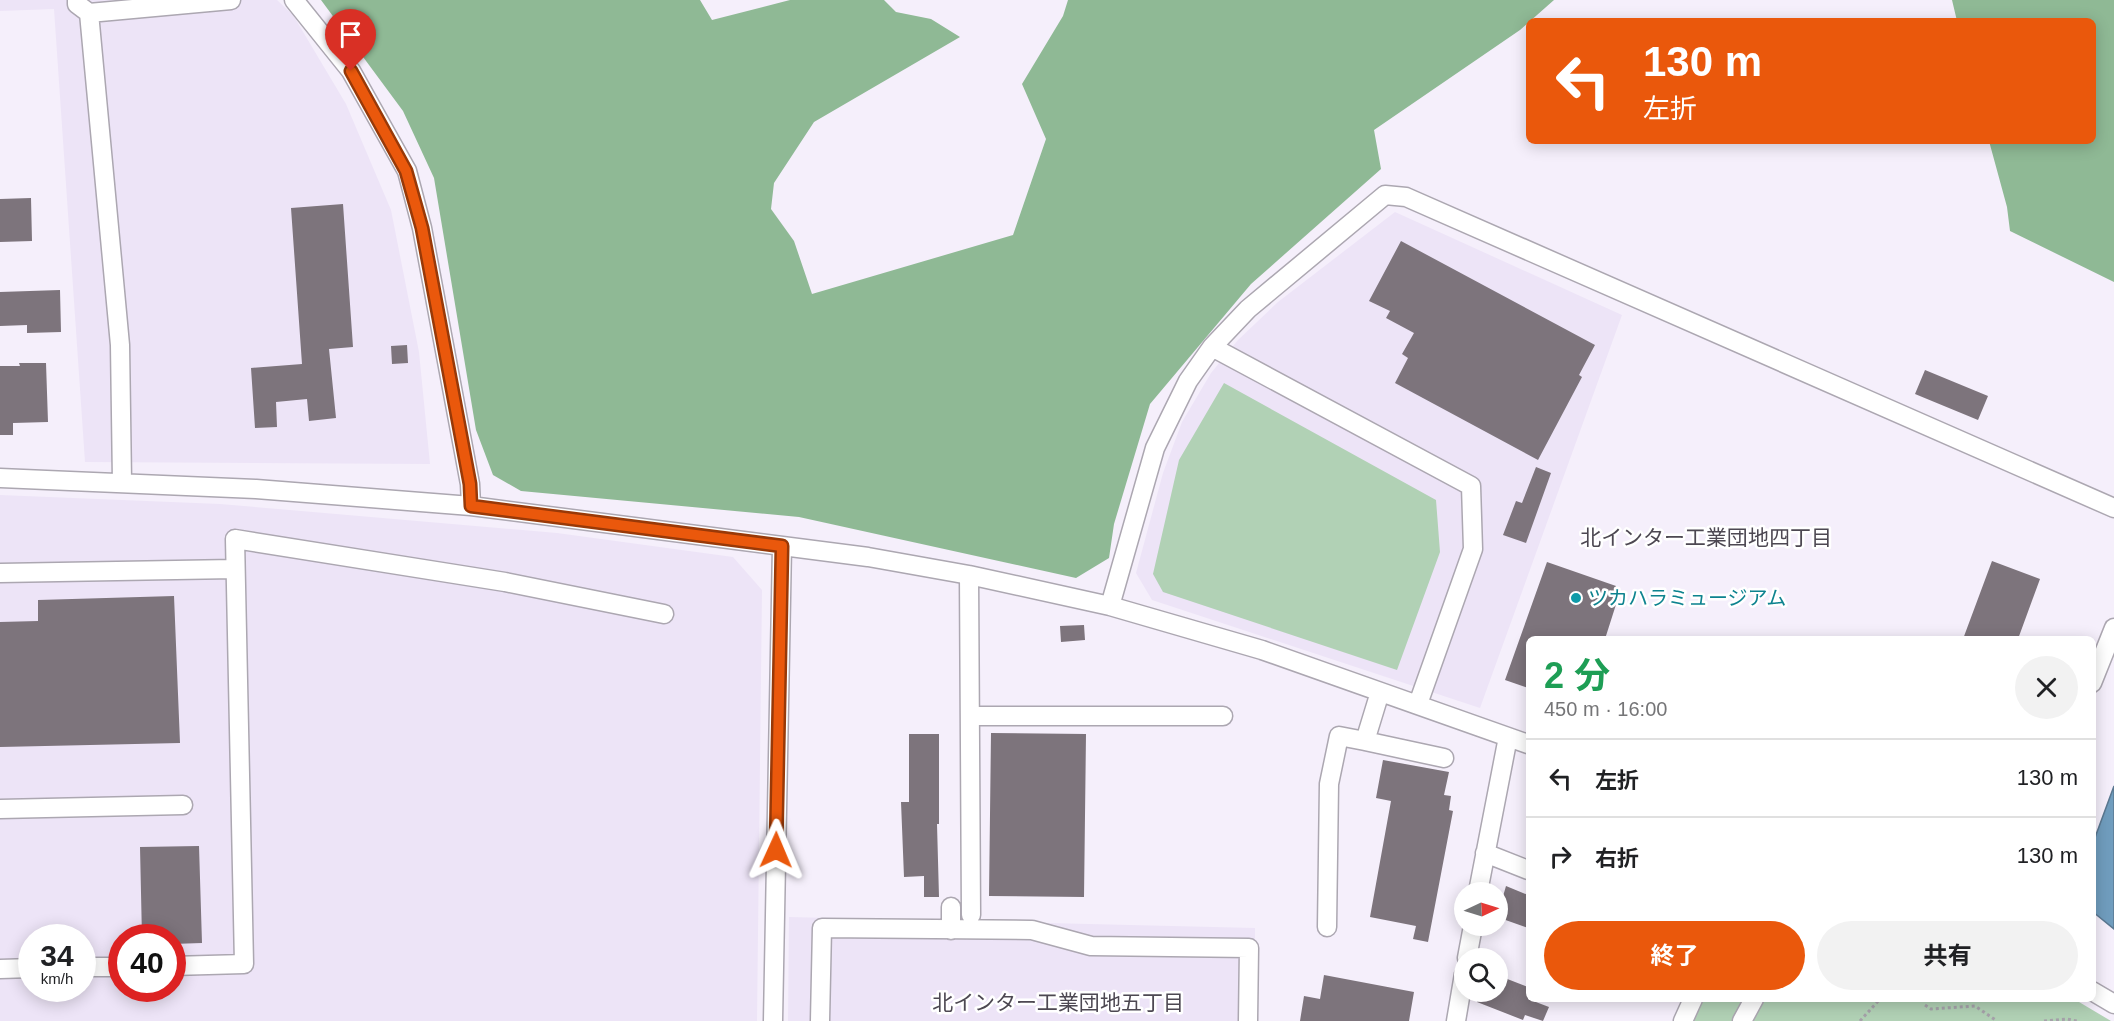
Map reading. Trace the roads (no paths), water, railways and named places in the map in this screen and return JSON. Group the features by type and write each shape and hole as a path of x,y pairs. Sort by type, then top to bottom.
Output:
{"street":[{"path":"122,482 120,345 83,7 231,0"},
{"path":"294,0 351,71 406,171 424,239 470,484 471,506"},
{"path":"1110,606 1155,448 1188,381 1212,347 1248,309 1385,195 1406,197 2114,508"},
{"path":"1212,347 1471,486 1473,549 1419,705"},
{"path":"0,478 122,482 471,506 868,557 969,575 1110,606 1262,650 1526,743"},
{"path":"186,966 244,964 235,539 505,582 664,615"},
{"path":"773,1021 782,546"},
{"path":"0,573 234,569"},
{"path":"969,575 971,915"},
{"path":"2096,673 2114,628"},
{"path":"1365,741 1380,692"},
{"path":"970,716 1223,716"},
{"path":"1327,927 1329,784 1339,736 1444,758"},
{"path":"1480,882 1508,737"},
{"path":"0,809 183,805"},
{"path":"1485,853 1526,869"},
{"path":"951,907 951,930"},
{"path":"820,1021 822,928 1032,930 1091,946 1249,948 1248,1021"},
{"path":"0,969 18,969"},
{"path":"2096,994 2114,1004"},
{"path":"1456,1021 1459,1002"},
{"path":"1683,1021 1692,1002"},
{"path":"1742,1021 1752,1002"}],"water":[{"path":"2114,786 2114,929 2096,914 2096,835"}],"place":[{"name":"ツカハラミュージアム","path":"1576,598"}],"district":[{"name":"北インター工業団地四丁目","path":"1706,537"},
{"name":"北インター工業団地五丁目","path":"1058,1002"}]}
